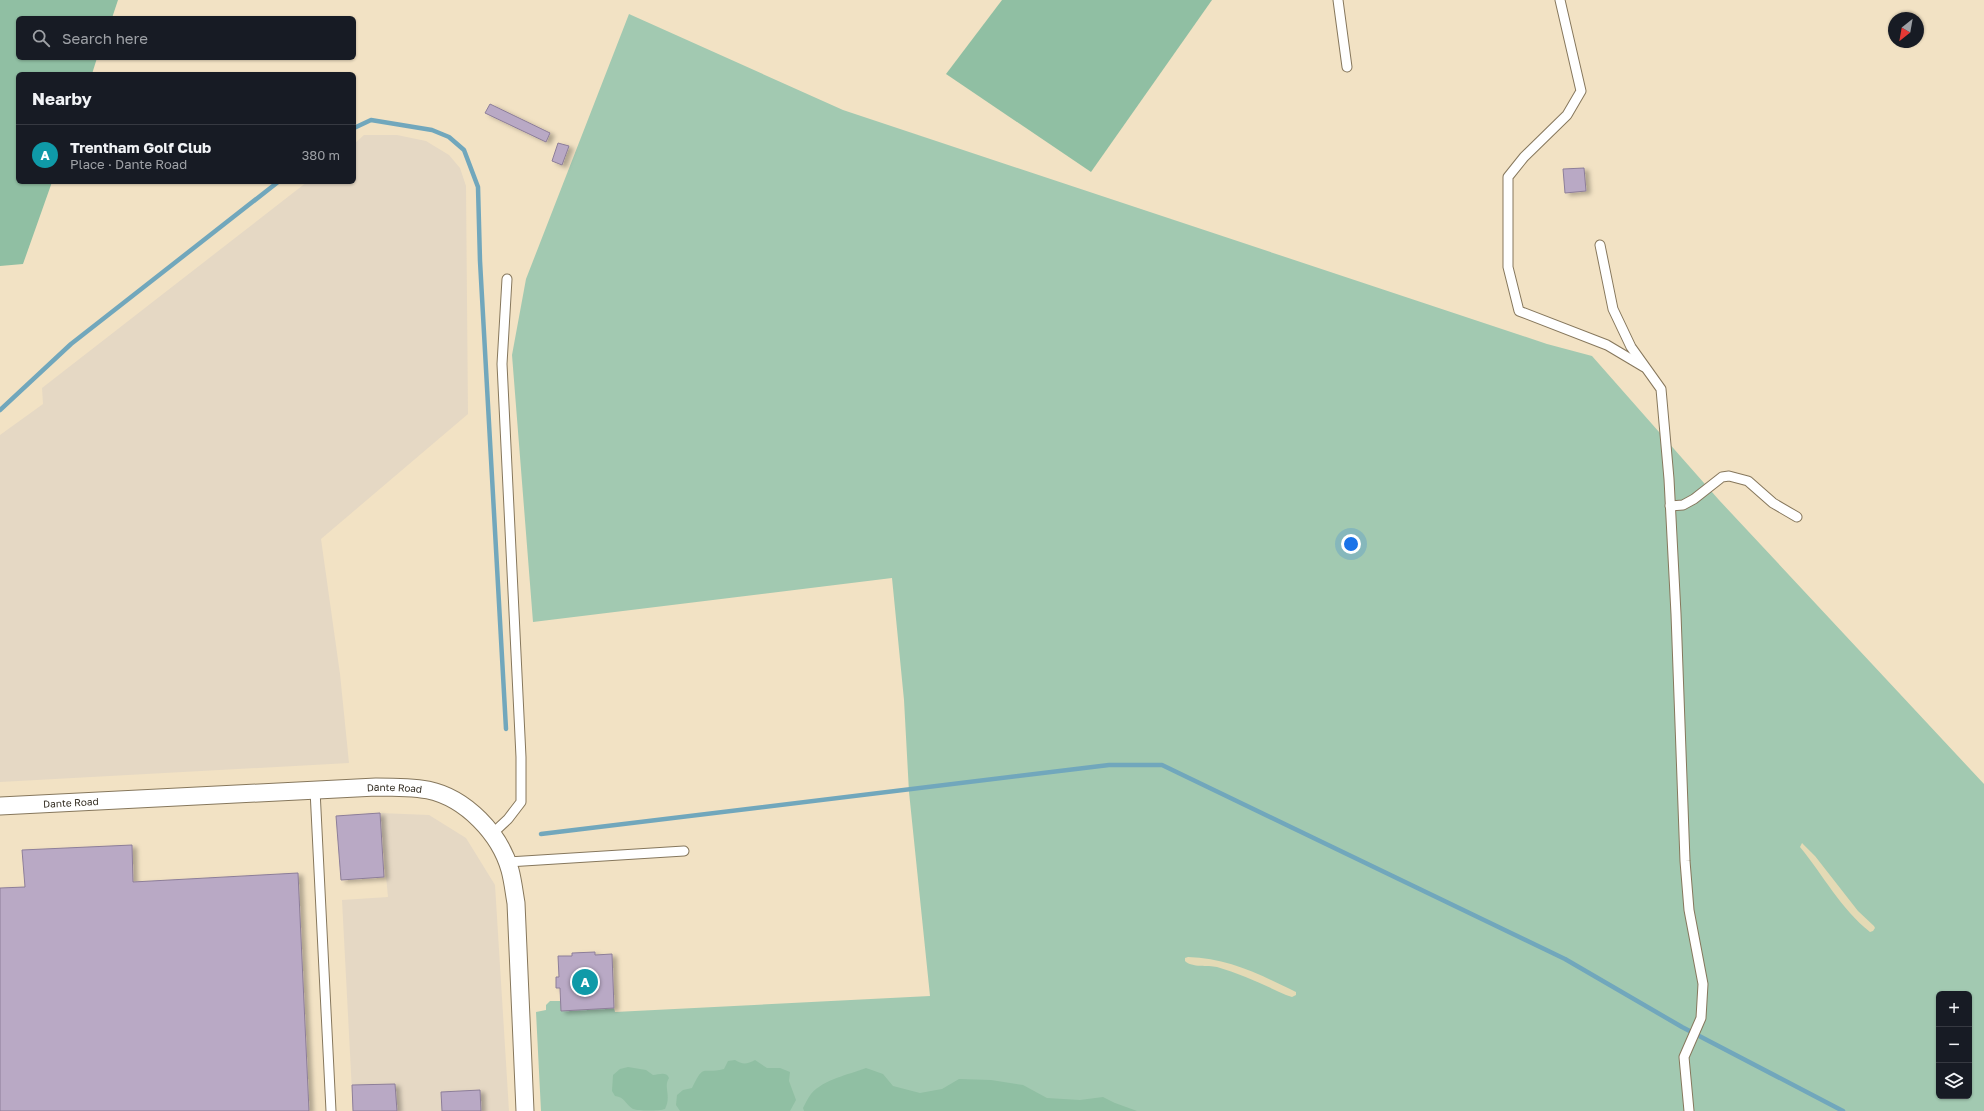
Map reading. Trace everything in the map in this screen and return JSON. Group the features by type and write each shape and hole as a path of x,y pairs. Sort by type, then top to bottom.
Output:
{"street":[{"name":"Dante Road","path":"0,806 383,787 430,790 451,799 469,810 492,834 507,862 516,903 525,1111"}],"lane":[{"path":"1338,0 1347,67"},
{"path":"1560,0 1581,92 1567,115 1524,157 1508,177 1508,267 1519,311 1607,345 1649,370"},
{"path":"1600,245 1613,309 1631,347 1649,370 1661,389 1670,506 1685,861 1689,910 1703,984 1702,1009 1698,1024 1688,1046 1684,1063 1689,1111"},
{"path":"492,834 508,819 521,802 521,757 502,364 507,279"},
{"path":"1670,506 1683,505 1694,499 1722,477 1729,476 1748,481 1773,503 1796,517"},
{"path":"315,790 331,1111"},
{"path":"507,862 684,851"}],"shaded area":[{"path":"364,135 397,135 426,141 449,155 460,168 466,186 468,414 321,539 340,674 349,763 0,782 0,435 43,404 42,388 304,184 356,184 356,142"},
{"path":"380,813 429,815 466,838 495,885 509,1111 353,1111 342,900 388,897"}],"green space":[{"path":"0,0 118,0 113,16 16,16 16,60 96,60 93,72 16,72 16,184 51,184 23,264 0,266"},
{"path":"1002,0 1212,0 1091,172 946,74"},
{"path":"629,14 843,110 1547,344 1592,356 1719,500 1984,784 1984,1111 541,1111 536,1012 546,1010 546,1005 550,1001 561,1001 561,1011 614,1008 615,1012 930,996 909,792 904,700 892,578 533,622 512,355 526,279"},
{"path":"735,1060 740,1063 745,1063 755,1060 767,1068 780,1068 790,1072 789,1081 796,1100 790,1111 680,1111 676,1105 677,1095 683,1090 692,1088 702,1072 724,1069 728,1061"},
{"path":"628,1067 646,1070 653,1075 664,1074 668,1076 668,1100 665,1109 633,1109 623,1099 615,1096 612,1091 613,1075 620,1069"},
{"path":"866,1068 883,1074 893,1086 920,1093 942,1089 959,1079 991,1080 1023,1085 1047,1098 1080,1100 1103,1097 1137,1111 804,1111 803,1108 811,1094 816,1089 829,1081"}],"sand":[{"path":"1802,843 1815,856 1858,911 1874,926 1875,928 1873,931 1870,932 1860,923 1841,902 1800,847"},
{"path":"1185,958 1215,960 1241,967 1296,992 1296,995 1292,997 1286,995 1244,976 1217,967 1192,965 1185,961"}],"building":[{"path":"490,104 550,133 546,142 485,113"},
{"path":"558,143 569,146 562,165 552,161"},
{"path":"1584,168 1586,191 1565,193 1563,169"},
{"path":"380,813 384,877 341,880 336,816"},
{"path":"132,845 133,882 298,873 309,1111 0,1111 0,888 25,887 22,850"},
{"path":"595,952 595,955 612,954 614,1008 561,1011 560,988 556,988 556,977 559,977 558,956 572,956 572,953"},
{"path":"395,1084 397,1111 353,1111 352,1085"},
{"path":"480,1090 481,1111 442,1111 441,1092"}],"waterway":[{"path":"356,127 371,120 432,130 449,137 464,150 478,187 480,261 506,729"},
{"path":"0,410 71,344 275,184"},
{"path":"541,834 1109,765 1162,765 1565,959 1682,1027 1843,1111"}],"place":[{"name":"Trentham Golf Club","path":"585,982"}]}
